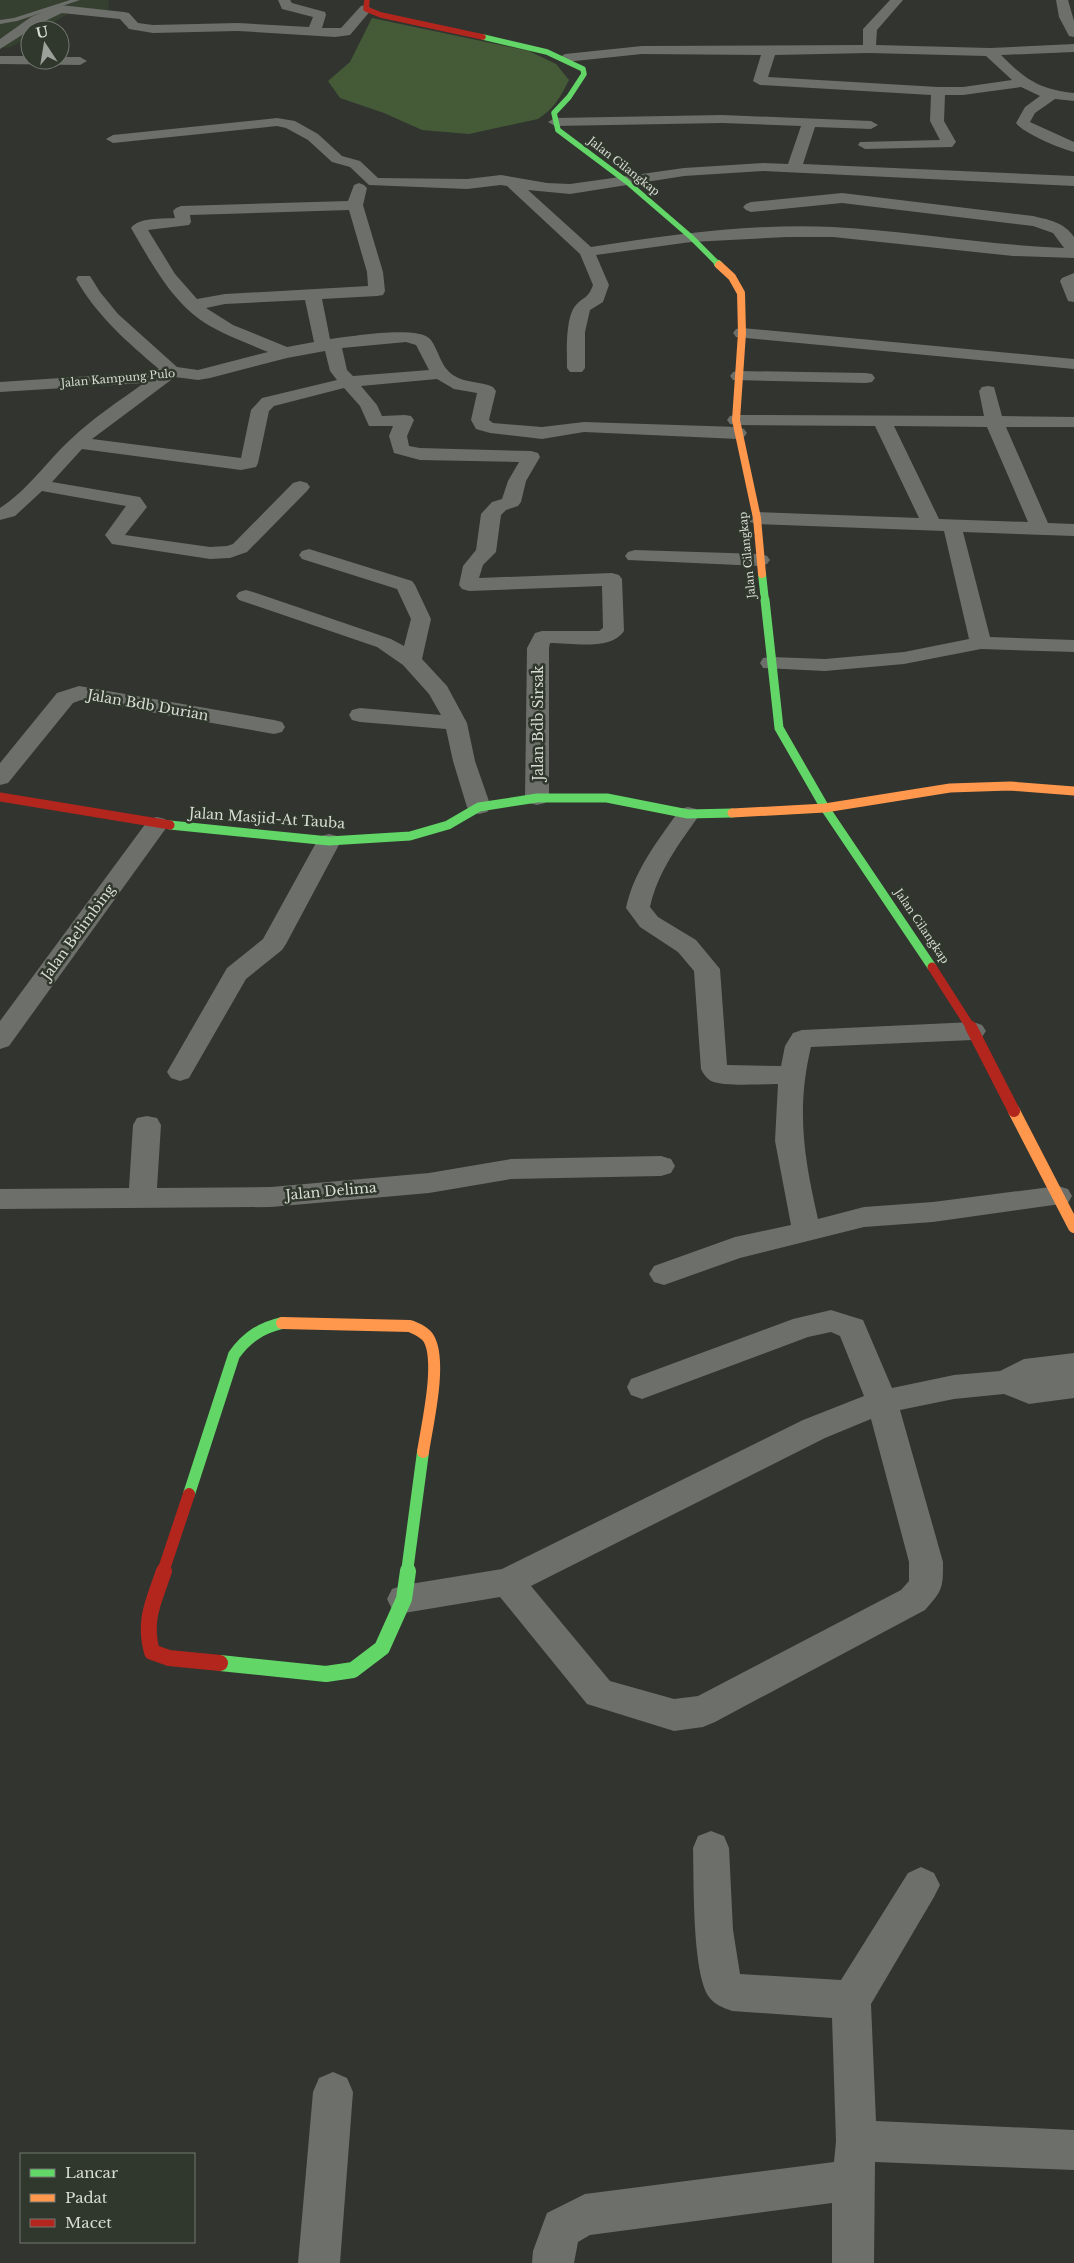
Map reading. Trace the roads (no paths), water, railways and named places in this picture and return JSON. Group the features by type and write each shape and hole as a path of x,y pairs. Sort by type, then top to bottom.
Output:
{"street":[{"path":"284,0 287,6 320,15 314,32"},
{"path":"869,49 870,29 897,0"},
{"path":"1062,0 1065,8 1065,17 1074,33"},
{"path":"0,45 36,20 60,9 124,16 134,26 153,29 238,26 314,32 345,32 367,5 381,15 542,49 565,58 583,69 584,74 569,97 554,113 555,122 722,119 871,125"},
{"path":"565,58 642,50 769,51 869,49 990,52 1074,48"},
{"path":"769,51 760,81 963,92 1022,83"},
{"path":"990,52 1022,83 1032,90 1050,96 1074,98"},
{"path":"0,60 80,61"},
{"path":"858,172 877,106 900,88"},
{"path":"865,145 947,144 949,142 937,121 938,91"},
{"path":"1050,96 1029,109 1024,116 1023,123 1030,129 1059,139 1074,148"},
{"path":"113,139 277,122 290,124 313,138 337,159 354,164 374,182"},
{"name":"Jalan Cilangkap","path":"555,122 558,130 626,182 691,237 732,277 741,293 742,333 737,427 757,518 779,728 825,808 933,965 973,1031 1074,1227"},
{"path":"794,169 810,122"},
{"path":"193,304 225,298 377,291 375,272 355,206 360,185 374,182 467,184 501,180 559,189 626,182 712,169 794,169 1074,181"},
{"path":"512,183 587,252 601,285 597,298 582,308 576,332 576,368"},
{"path":"587,252 691,237 749,233 833,232 1013,252 1074,252 1064,232 1052,226 1033,221 842,198 751,207"},
{"path":"285,354 223,326 193,304 161,265 139,228 141,226 183,222 181,211 355,206"},
{"path":"0,514 8,512 38,485 76,443 172,371 106,314 93,296 84,278"},
{"path":"1074,278 1068,281 1074,297"},
{"path":"316,294 312,300 328,345 339,371 349,382"},
{"path":"742,333 850,342 986,358 1074,364"},
{"name":"Jalan Kampung Pulo","path":"0,387 152,377 172,371 198,375 328,345 406,337 419,339 423,342 439,374"},
{"path":"76,443 241,464 249,463 260,410 268,402 349,382 439,374 460,385 481,388 487,391 480,420 482,425 490,428 542,434 584,427 737,427 882,421 1074,422"},
{"path":"739,376 866,378"},
{"name":"Jalan Bdb Sirsak","path":"349,382 368,405 376,422 405,420 398,436 401,448 420,454 532,457 517,481 511,502 499,506 491,514 486,552 476,558 468,575 469,585 612,579 614,631 603,637 542,637 538,648 538,798"},
{"path":"988,390 994,421 1040,528"},
{"path":"882,421 942,525 981,643"},
{"path":"38,485 132,501 137,507 115,536 119,540 220,554 240,548 300,487"},
{"path":"757,518 1074,530"},
{"path":"309,555 405,585 421,619 412,660"},
{"path":"636,556 760,560"},
{"path":"246,596 384,643 412,660 439,691 456,723 464,761 479,806"},
{"path":"771,663 825,665 904,658 981,643 1074,646"},
{"name":"Jalan Bdb Durian","path":"0,778 65,698 79,693 274,727"},
{"path":"360,715 456,723"},
{"name":"Jalan Masjid-At Tauba","path":"0,797 157,824 329,841 410,836 448,825 479,806 538,798 607,798 688,814 825,808 950,788 1010,786 1074,791"},
{"path":"688,814 647,873 640,890 638,908 650,922 687,946 707,969 714,1069 720,1074 793,1075"},
{"name":"Jalan Belimbing","path":"0,1040 157,824"},
{"path":"180,1072 236,974 273,944 329,841"},
{"path":"807,1232 788,1140 793,1075 798,1045 802,1039 973,1031"},
{"path":"142,1198 147,1125"},
{"name":"Jalan Delima","path":"0,1199 271,1197 429,1183 511,1169 661,1166"},
{"path":"664,1274 735,1248 864,1217 933,1212 1058,1196"},
{"path":"507,1582 599,1693 674,1715 703,1711 913,1600 926,1586 926,1562 882,1402 852,1328 831,1321 804,1327 642,1386"},
{"path":"282,1323 410,1326 425,1332 432,1342 435,1358 404,1599 382,1648 353,1670 326,1674 169,1658 152,1652 147,1635 148,1619 234,1355 245,1338 259,1328 282,1323"},
{"path":"404,1599 507,1582 814,1429 882,1402 954,1387 1006,1382 1024,1371 1074,1365"},
{"path":"1006,1382 1029,1392 1074,1386"},
{"path":"711,1848 714,1930 724,1984 732,1992 851,2000"},
{"path":"853,2263 853,2180 856,2140 851,2000 921,1885"},
{"path":"318,2263 333,2092"},
{"path":"856,2140 1074,2150"},
{"path":"553,2263 554,2252 562,2228 585,2215 853,2180"}],"lane":[{"path":"0,22 15,20 77,0"}]}
